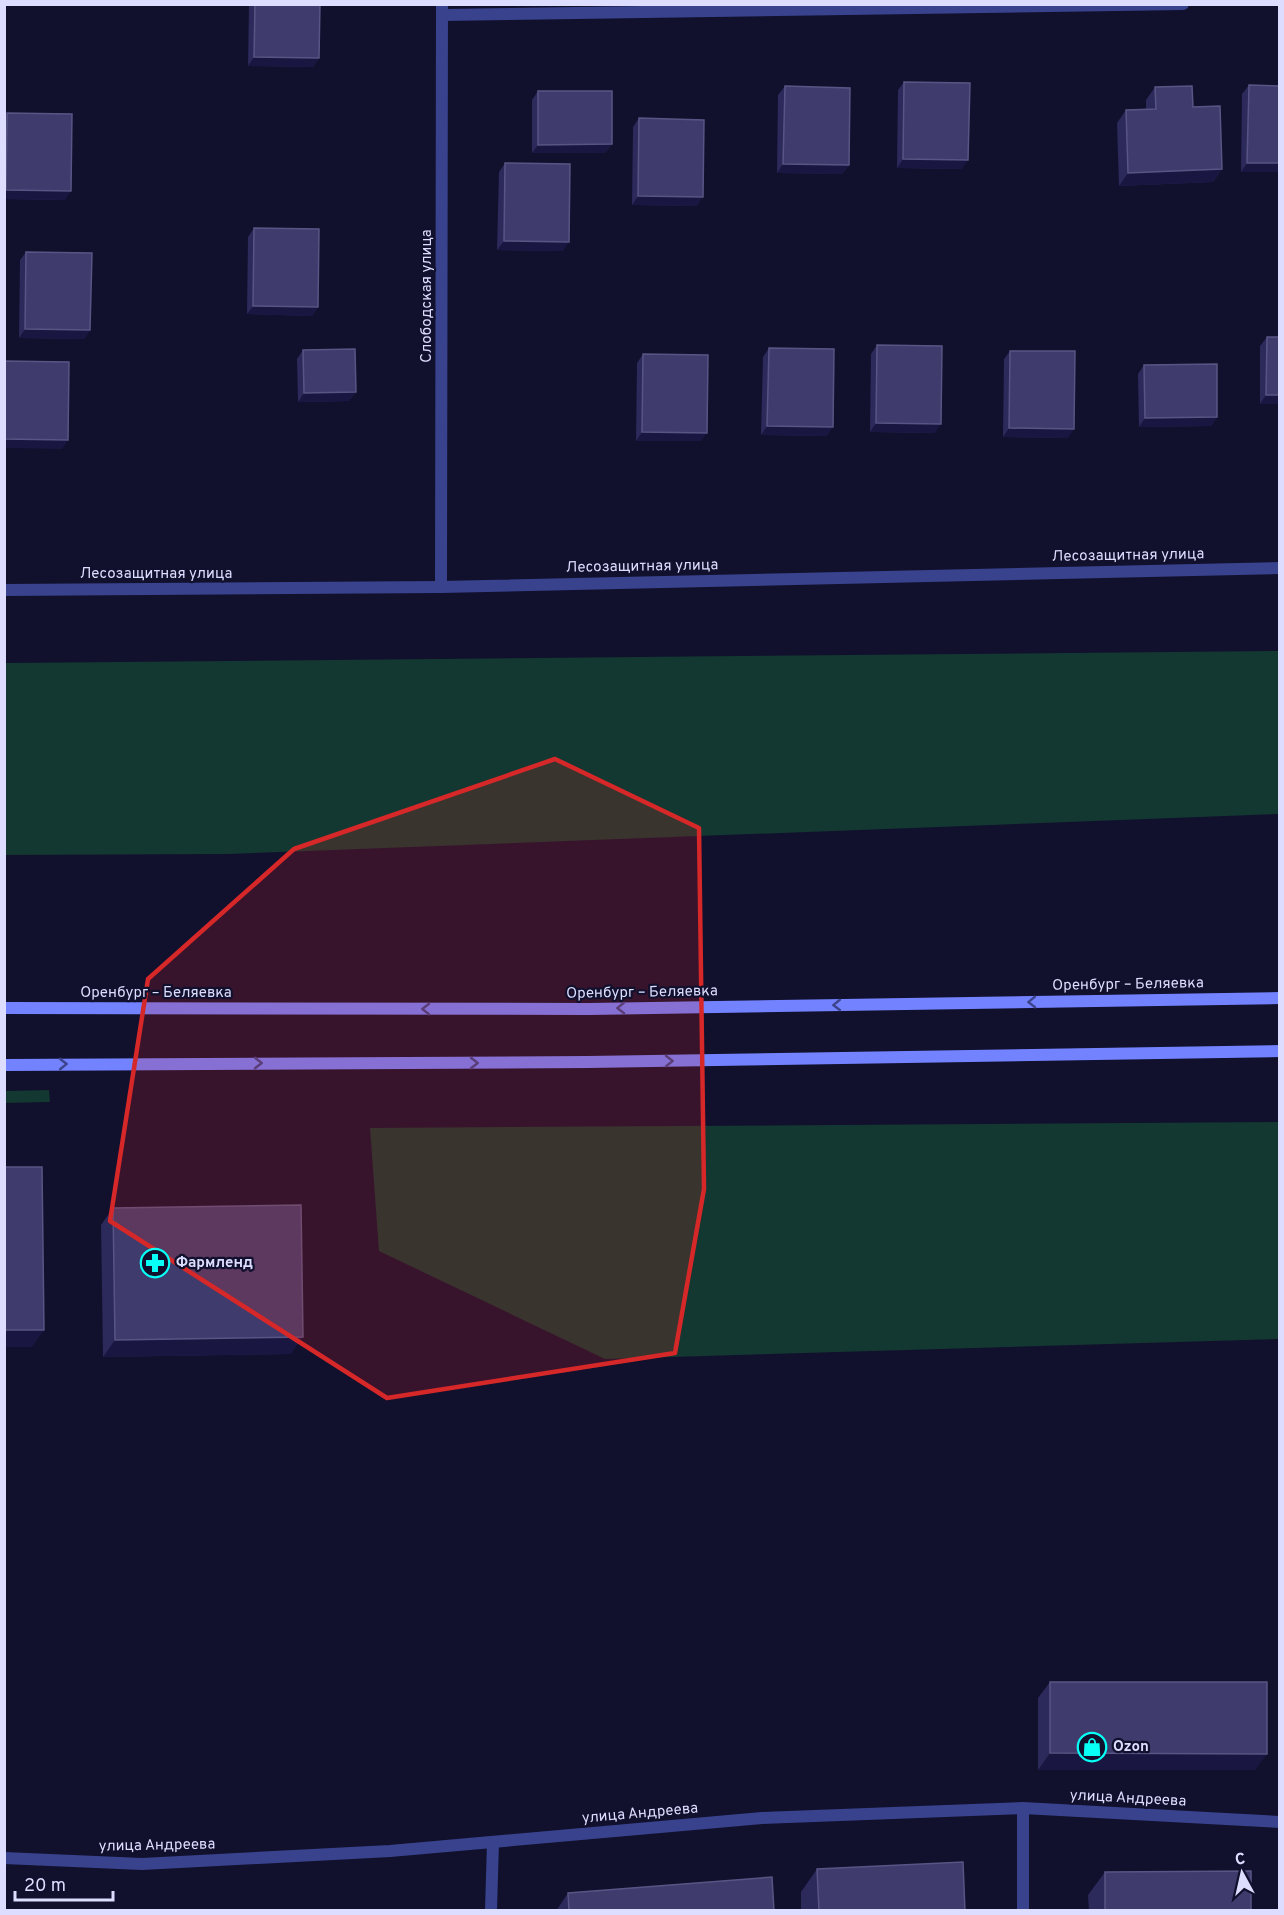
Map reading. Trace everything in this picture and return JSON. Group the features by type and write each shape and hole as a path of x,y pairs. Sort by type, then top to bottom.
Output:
{"main road":[{"name":"Оренбург – Беляевка","path":"4,1008 589,1009 1280,998"},
{"path":"4,1065 588,1062 1280,1051"}],"street":[{"path":"442,10 1183,4"},
{"name":"Слободская улица","path":"441,587 442,10"},
{"name":"Лесозащитная улица","path":"4,590 441,587 1280,568"},
{"path":"1023,1808 1023,1911"},
{"name":"улица Андреева","path":"4,1858 142,1864 390,1851 762,1818 1023,1808 1280,1822"},
{"path":"491,1911 493,1842"}],"highlighted area":[{"path":"555,759 699,828 704,1189 675,1353 387,1398 110,1221 148,979 294,849"}],"green space":[{"path":"1279,651 1279,814 228,854 5,855 5,663"},
{"path":"49,1090 50,1102 5,1103 5,1091"},
{"path":"1279,1122 1279,1339 605,1359 379,1251 370,1128"}],"building":[{"path":"255,4 320,4 319,58 254,57"},
{"path":"904,82 970,83 968,160 903,159"},
{"path":"1249,85 1280,86 1280,163 1247,163"},
{"path":"785,86 850,88 849,165 783,164"},
{"path":"1192,86 1193,107 1220,106 1222,169 1128,173 1126,110 1156,109 1155,87"},
{"path":"538,91 612,91 612,144 538,145"},
{"path":"7,113 72,114 71,191 6,190"},
{"path":"639,118 704,120 703,197 638,196"},
{"path":"505,163 570,164 569,242 504,241"},
{"path":"254,228 319,229 318,307 253,306"},
{"path":"26,252 92,253 90,330 25,329"},
{"path":"1267,337 1280,337 1280,395 1266,395"},
{"path":"877,345 942,346 941,424 876,423"},
{"path":"769,348 834,349 833,427 767,426"},
{"path":"355,349 356,392 304,393 303,350"},
{"path":"1010,351 1075,351 1074,429 1009,428"},
{"path":"643,354 708,355 707,433 642,432"},
{"path":"4,361 69,362 68,440 4,439"},
{"path":"1217,364 1217,417 1145,418 1144,365"},
{"path":"4,1167 42,1167 44,1330 4,1330"},
{"path":"301,1205 303,1337 115,1340 113,1208"},
{"path":"1050,1682 1267,1682 1267,1754 1050,1753"},
{"path":"963,1862 965,1911 819,1911 817,1869"},
{"path":"1251,1871 1251,1911 1105,1911 1105,1872"},
{"path":"772,1877 774,1911 569,1911 568,1893"}],"place":[{"name":"Фармленд","path":"155,1263"},
{"name":"Ozon","path":"1092,1747"}]}
